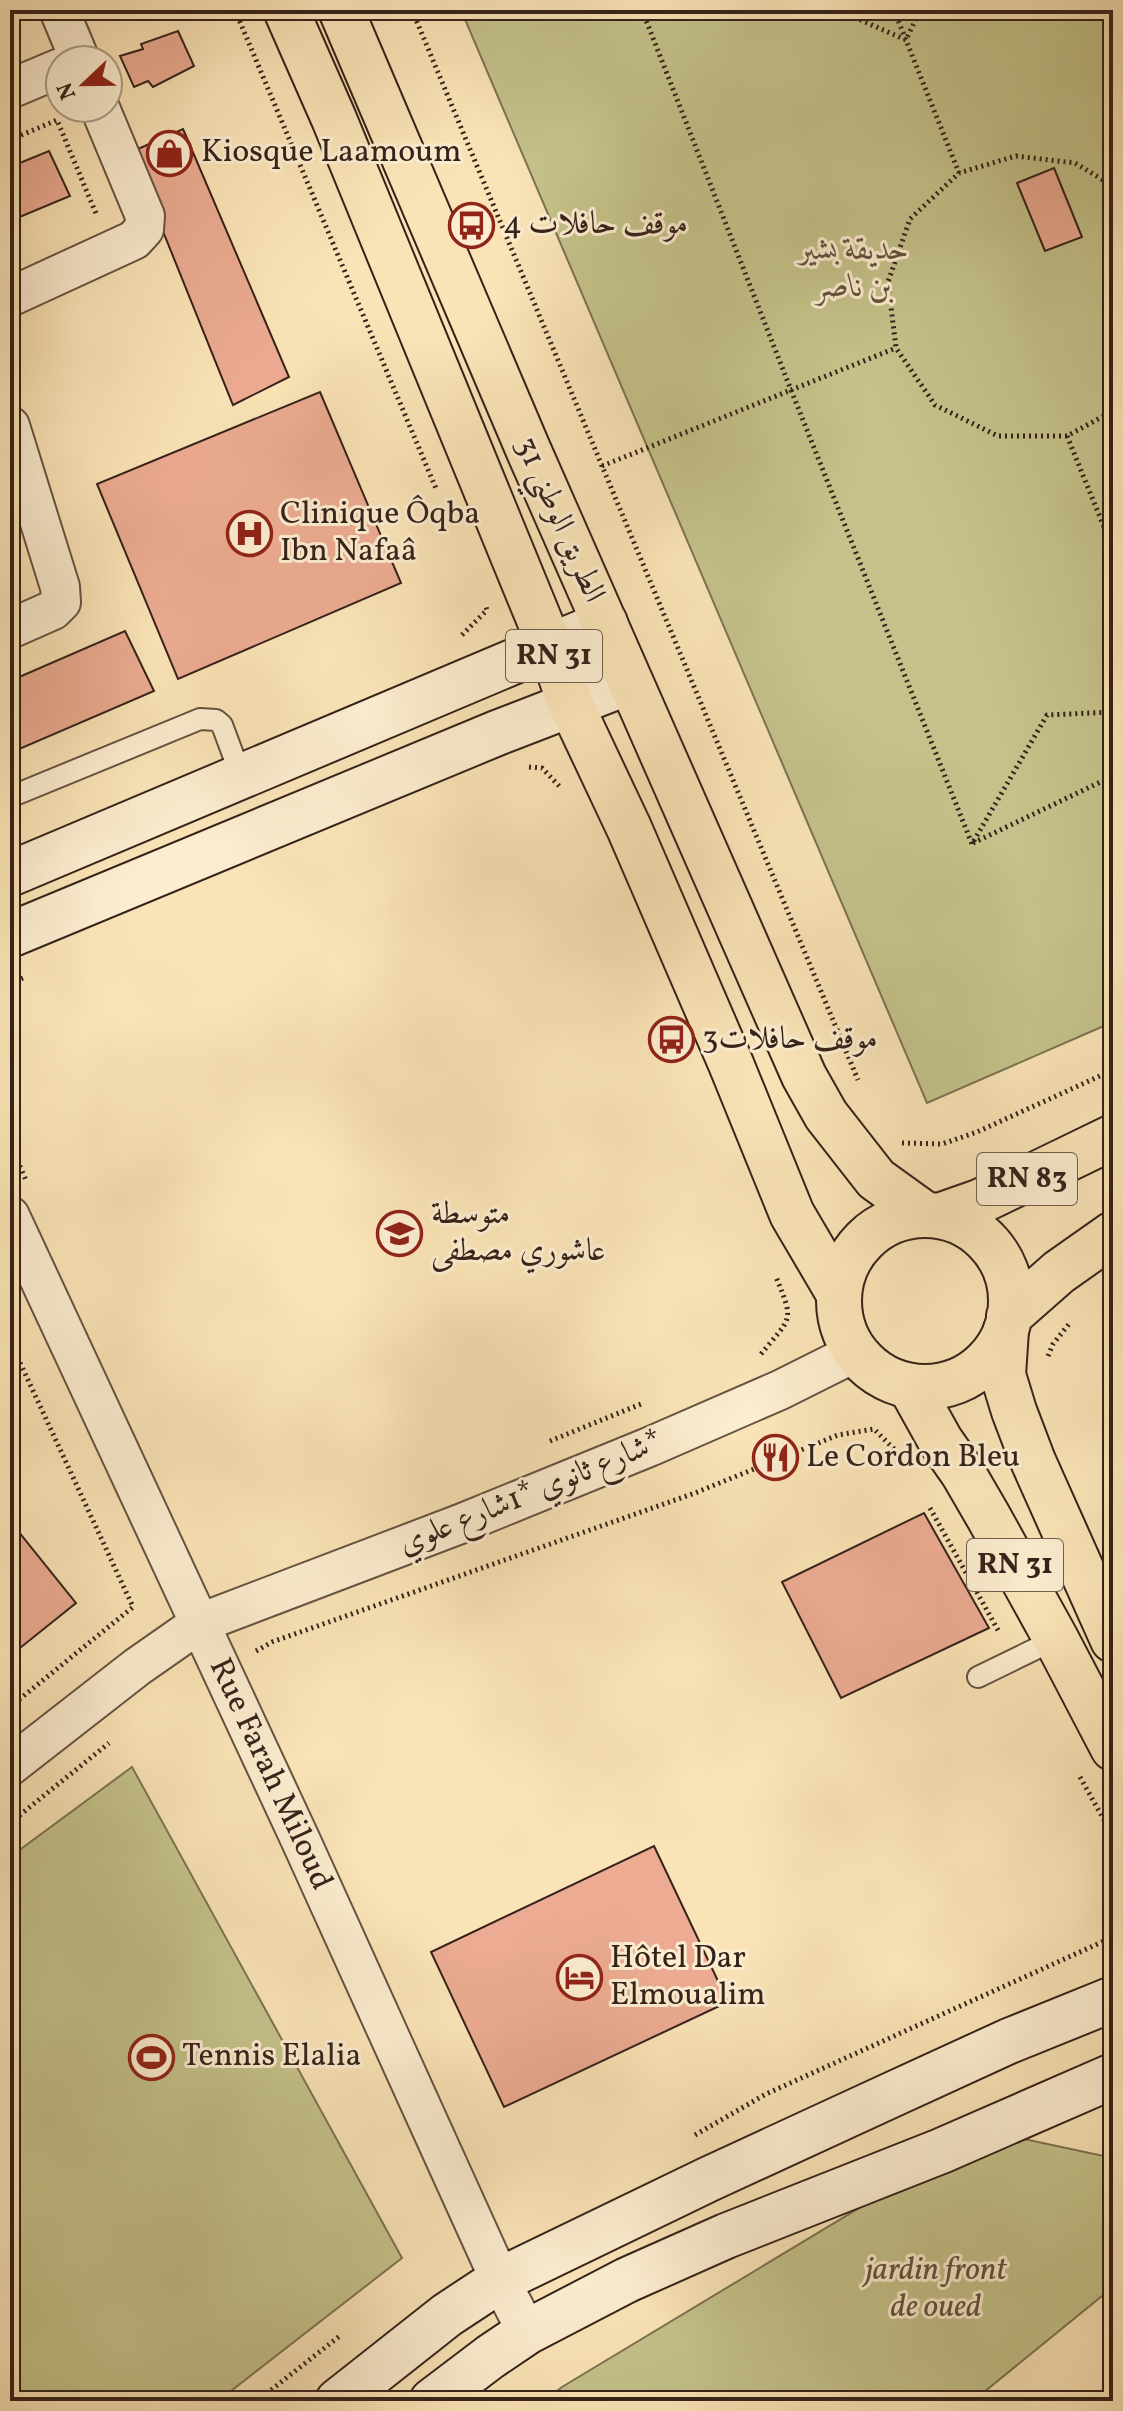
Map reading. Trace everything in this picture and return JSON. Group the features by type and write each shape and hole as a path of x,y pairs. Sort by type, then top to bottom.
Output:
{"main road":[{"name":"RN 31","path":"286,10 334,119 550,646 571,705 629,828 792,1214 839,1294"},
{"name":"الطريق الوطني 31","path":"341,10 629,682 804,1076 826,1115 876,1179 932,1216"},
{"path":"10,874 605,623"},
{"path":"10,935 399,773 629,682"},
{"name":"RN 83","path":"932,1216 979,1202 1113,1137"},
{"path":"912,1216 932,1216 965,1225 986,1241 1002,1263 1010,1289 1008,1323 991,1357 968,1376 940,1386 910,1386 882,1376 856,1352 841,1319 839,1294 846,1266 862,1242 885,1224 912,1216"},
{"name":"RN 83","path":"1008,1323 1059,1272 1113,1234"},
{"name":"RN 31","path":"1008,1323 1003,1375 1014,1411 1033,1461 1113,1640"},
{"name":"RN 31","path":"910,1386 940,1440 963,1473 1113,1748"},
{"path":"338,2401 447,2315 500,2280 875,2102 1009,2041 1113,1999"},
{"path":"432,2401 527,2332 627,2280 711,2242 941,2151 1113,2076"}],"street":[{"path":"59,10 73,44"},
{"path":"10,89 44,75"},
{"path":"10,297 134,240 144,229 145,216 107,124"},
{"path":"10,426 60,587 61,602 53,610 10,629"},
{"name":"Rue Farah Miloud","path":"20,1202 200,1623 500,2280 527,2332"},
{"name":"شارع ثانوي *1شارع علوي*","path":"10,1766 137,1667 200,1623 460,1524 649,1447 780,1390 856,1352"}],"lane":[{"path":"10,797 208,718 222,725 241,776"},
{"path":"978,1677 1056,1639"}],"path":[{"path":"235,10 438,493"},
{"path":"412,10 861,1085"},
{"path":"642,10 972,844"},
{"path":"838,10 906,40"},
{"path":"894,10 959,173"},
{"path":"906,40 920,10"},
{"path":"10,14 18,34 10,37"},
{"path":"10,140 57,120 98,216 83,223"},
{"path":"1113,186 1075,163 1016,156 959,173 910,219 888,282 896,348 935,405 998,436 1067,436 1113,411"},
{"path":"602,466 896,348"},
{"path":"1067,436 1113,549"},
{"path":"450,640 464,634 487,610 481,595"},
{"path":"972,844 1047,715 1113,712"},
{"path":"520,767 542,768 569,797"},
{"path":"972,844 1113,776"},
{"path":"10,983 25,977"},
{"path":"891,1133 901,1143 942,1144 977,1132 1113,1070"},
{"path":"10,1144 20,1202"},
{"path":"760,1355 786,1323 790,1310 772,1266"},
{"path":"10,1341 133,1607 10,1707"},
{"path":"546,1442 648,1401"},
{"path":"234,1696 251,1654 272,1642 695,1493 838,1435 874,1429 900,1456"},
{"path":"929,1505 935,1518"},
{"path":"10,1823 120,1734"},
{"path":"687,2140 766,2094 1113,1937"},
{"path":"257,2401 341,2335"}],"green space":[{"name":"حديقة بشير بن ناصر","path":"461,10 1113,10 1113,1022 927,1103"},
{"name":"Tennis Elalia","path":"132,1767 402,2258 218,2401 10,2401 10,1857"},
{"name":"jardin front de oued","path":"987,2131 1113,2158 1113,2287 973,2401 543,2401 562,2387"}],"building":[{"path":"178,31 194,66 153,87 148,81 134,87 124,65 124,55 143,49 141,44"},
{"path":"183,129 289,377 233,405 131,152"},
{"path":"49,151 70,196 10,221 10,167"},
{"path":"1054,168 1082,237 1045,251 1017,183"},
{"name":"Clinique Ôqba Ibn Nafaâ","path":"320,392 401,583 178,679 97,484"},
{"path":"125,631 154,691 10,753 10,681"},
{"path":"924,1513 989,1628 841,1698 782,1582"},
{"path":"10,1521 76,1603 10,1656"},
{"name":"Hôtel Dar Elmoualim","path":"654,1846 728,2002 504,2107 431,1952"}],"place":[{"name":"Kiosque Laamoum","path":"170,153"},
{"name":"موقف حافلات 4","path":"472,225"},
{"name":"Clinique Ôqba Ibn Nafaâ","path":"249,533"},
{"name":"موقف حافلات3","path":"671,1040"},
{"name":"متوسطة عاشوري مصطفى","path":"400,1233"},
{"name":"Le Cordon Bleu","path":"775,1458"},
{"name":"Hôtel Dar Elmoualim","path":"579,1977"},
{"name":"Tennis Elalia","path":"151,2057"}]}
